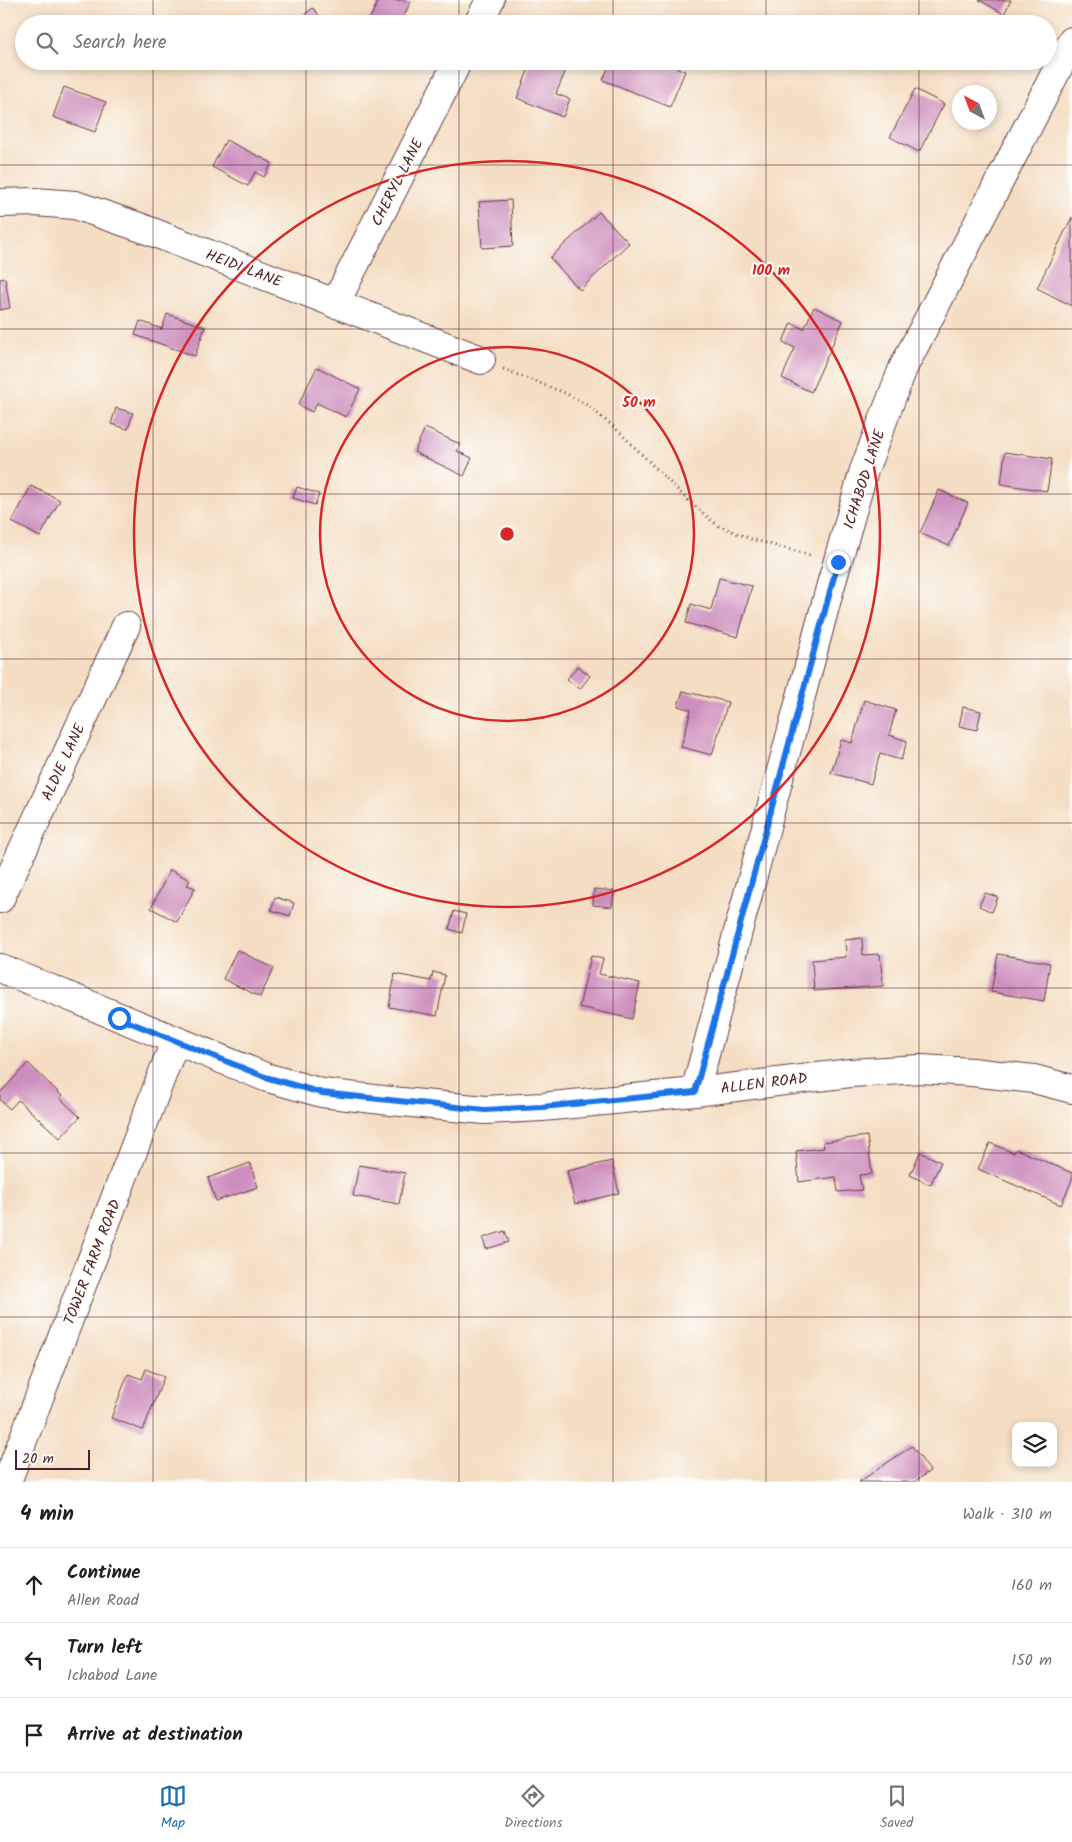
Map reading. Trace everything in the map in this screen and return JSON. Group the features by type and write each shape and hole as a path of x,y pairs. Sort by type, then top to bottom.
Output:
{"street":[{"path":"482,15 490,0"},
{"name":"ICHABOD LANE","path":"695,1092 864,470 903,368 1072,41"},
{"name":"CHERYL LANE","path":"335,304 453,70"},
{"name":"HEIDI LANE","path":"0,203 35,202 75,205 142,228 481,360"},
{"name":"ALDIE LANE","path":"0,899 126,626"},
{"name":"ALLEN ROAD","path":"0,968 265,1077 322,1093 485,1110 542,1107 695,1092 850,1073 921,1068 1034,1079 1072,1089"},
{"name":"TOWER FARM ROAD","path":"7,1482 175,1041"}],"path":[{"path":"481,360 565,393 587,405 615,428 689,501 717,525 751,539 838,562"}],"building":[{"path":"379,0 403,0 410,3 404,15 372,15"},
{"path":"979,0 1011,0 1004,14"},
{"path":"313,8 319,15 304,15"},
{"path":"528,70 566,70 556,94 570,99 563,117 517,98"},
{"path":"607,70 685,71 670,107 603,80"},
{"path":"64,87 106,102 95,132 53,117"},
{"path":"915,89 944,104 919,152 890,137"},
{"path":"226,140 272,163 264,177 255,172 248,186 212,167"},
{"path":"511,200 513,246 482,248 479,202"},
{"path":"599,212 629,243 580,290 550,258"},
{"path":"1072,217 1072,306 1037,288"},
{"path":"5,278 10,308 0,310 0,279"},
{"path":"814,307 843,321 811,392 782,378 795,348 783,342 791,323 804,329"},
{"path":"167,314 205,327 195,356 135,335 140,321 162,329"},
{"path":"317,367 360,389 346,417 317,403 312,412 298,405"},
{"path":"116,408 133,413 128,429 111,424"},
{"path":"425,428 460,444 457,451 472,458 464,476 414,452"},
{"path":"1005,452 1052,459 1047,491 1001,484"},
{"path":"31,486 60,500 40,537 12,522"},
{"path":"297,487 319,494 315,505 293,498"},
{"path":"939,490 968,503 949,546 920,533"},
{"path":"719,578 752,586 738,637 686,623 691,604 711,610"},
{"path":"578,666 590,676 580,689 567,679"},
{"path":"683,691 728,702 712,755 681,747 691,710 678,706"},
{"path":"864,700 896,710 889,735 907,741 901,760 880,754 871,784 831,773 841,740 852,743"},
{"path":"963,707 981,711 977,730 959,726"},
{"path":"170,870 190,880 187,885 195,888 177,922 151,908"},
{"path":"594,889 614,891 612,907 593,905"},
{"path":"985,893 998,897 992,912 979,906"},
{"path":"275,897 294,903 290,916 271,910"},
{"path":"454,911 466,914 462,933 449,929"},
{"path":"862,938 863,955 880,954 883,986 814,991 812,960 846,957 845,940"},
{"path":"237,950 274,968 260,997 223,979"},
{"path":"998,954 1050,963 1044,1001 991,992"},
{"path":"591,956 603,959 599,974 640,983 632,1019 579,1007"},
{"path":"433,972 445,975 437,1016 389,1007 395,974 431,981"},
{"path":"28,1063 62,1096 60,1098 80,1117 60,1138 18,1100 10,1109 0,1100 0,1093"},
{"path":"867,1136 872,1174 859,1175 862,1190 838,1192 836,1177 799,1182 796,1151 824,1148 823,1142"},
{"path":"990,1143 1014,1153 1016,1149 1072,1173 1072,1180 1061,1205 978,1169"},
{"path":"920,1152 941,1162 930,1185 910,1175"},
{"path":"612,1161 619,1193 575,1204 567,1171"},
{"path":"250,1163 258,1187 216,1201 208,1178"},
{"path":"359,1165 405,1173 399,1204 353,1196"},
{"path":"505,1231 509,1242 486,1249 483,1238"},
{"path":"146,1369 164,1377 143,1430 111,1418 128,1374 142,1379"},
{"path":"912,1446 930,1471 914,1482 859,1482"}],"route":[{"path":"119,1018 265,1077 322,1093 485,1110 542,1107 695,1092 838,562"}]}
